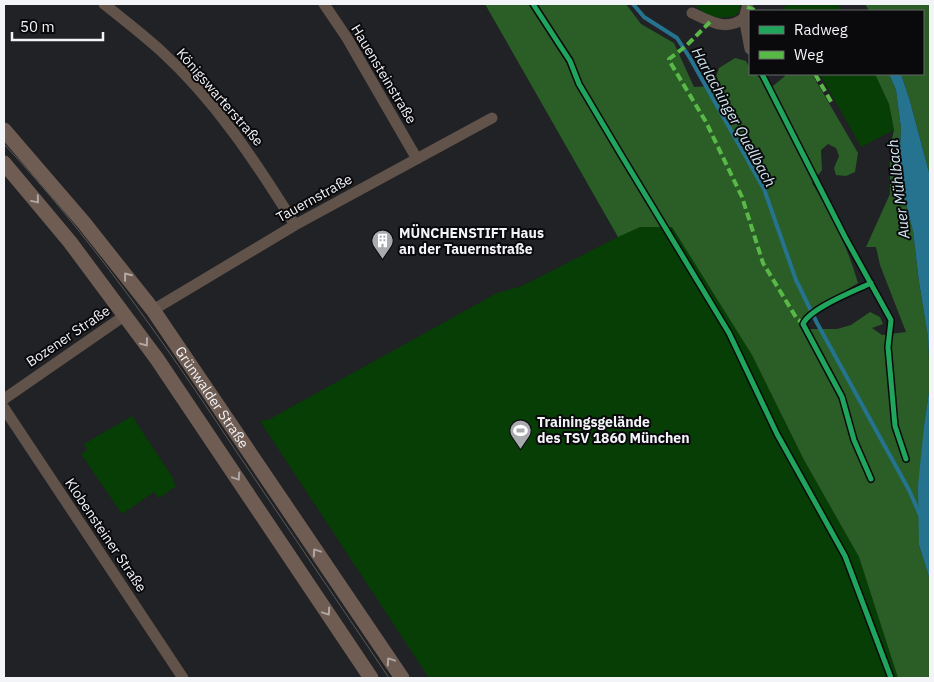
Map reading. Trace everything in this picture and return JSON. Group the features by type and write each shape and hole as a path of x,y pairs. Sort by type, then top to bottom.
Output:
{"main road":[{"name":"Grünwalder Straße","path":"4,130 84,223 153,310 402,678"},
{"name":"Grünwalder Straße","path":"4,163 70,242 186,401 371,678"}],"street":[{"name":"Königswarterstraße","path":"104,4 161,51 197,88 253,158 296,224"},
{"name":"Hauensteinstraße","path":"324,4 417,159"},
{"path":"748,4 744,18 749,43"},
{"path":"692,13 710,22 725,25 737,24 744,18"},
{"name":"Tauernstraße","path":"153,310 296,224 492,118"},
{"name":"Bozener Straße","path":"4,399 124,316"},
{"name":"Klobensteiner Straße","path":"4,408 183,678"}],"green space":[{"name":"Trainingsgelände des TSV 1860 München","path":"485,4 545,4 752,355 804,460 859,557 898,678 429,678 260,421 268,420 497,293 522,286 618,237"},
{"path":"485,4 626,4 641,24 674,43 694,87 713,86 719,68 735,58 746,61 749,66 749,75 756,75 773,86 784,75 813,75 858,153 855,172 846,176 836,175 834,168 839,156 836,148 828,144 821,150 822,170 812,183 839,232 858,283 803,316 810,329 837,329 851,325 870,312 880,317 883,324 872,328 882,335 906,332 880,265 876,247 866,247 890,194 890,147 894,130 889,104 875,75 889,75 896,90 901,128 899,166 901,185 913,231 928,337 930,385 924,426 919,545 930,580 930,678 898,678 859,557 804,460 752,355 672,227 640,227 618,237"},
{"path":"694,4 741,4 740,10 735,16 723,17 708,15"},
{"path":"789,4 838,4 841,10 783,10 782,8"},
{"path":"865,4 930,4 930,176 901,75 924,75 924,10 868,10"},
{"path":"821,75 875,75 889,104 894,130 861,147"},
{"path":"132,416 176,486 159,498 154,492 122,514 81,454 87,450 84,444"}],"water":[{"path":"889,75 901,75 930,176 930,377 928,337 913,231 901,185 899,166 901,128 896,90"},
{"path":"930,385 930,580 919,545 918,486"}],"waterway":[{"name":"Harlachinger Quellbach","path":"633,4 644,17 677,38 764,189 796,280 817,323 909,490 920,515"}],"tram line":[{"path":"4,144 95,251 151,326 389,678"}],"marked path":[{"path":"747,7 754,10"},
{"path":"710,22 686,46 669,59 706,122 742,197 763,263 797,319 803,323 803,326"},
{"path":"816,75 833,105"}],"cycle path":[{"path":"533,4 570,61 579,84 729,333 777,434 845,556 891,678"},
{"path":"763,75 845,237 891,320 888,347 895,426 906,459"},
{"path":"871,283 823,306 807,318 803,324 842,397 854,440 871,479"}],"place":[{"name":"MÜNCHENSTIFT Haus an der Tauernstraße","path":"383,260"},
{"name":"Trainingsgelände des TSV 1860 München","path":"521,449"}],"water label":[{"name":"Auer Mühlbach","path":"898,189"}]}
